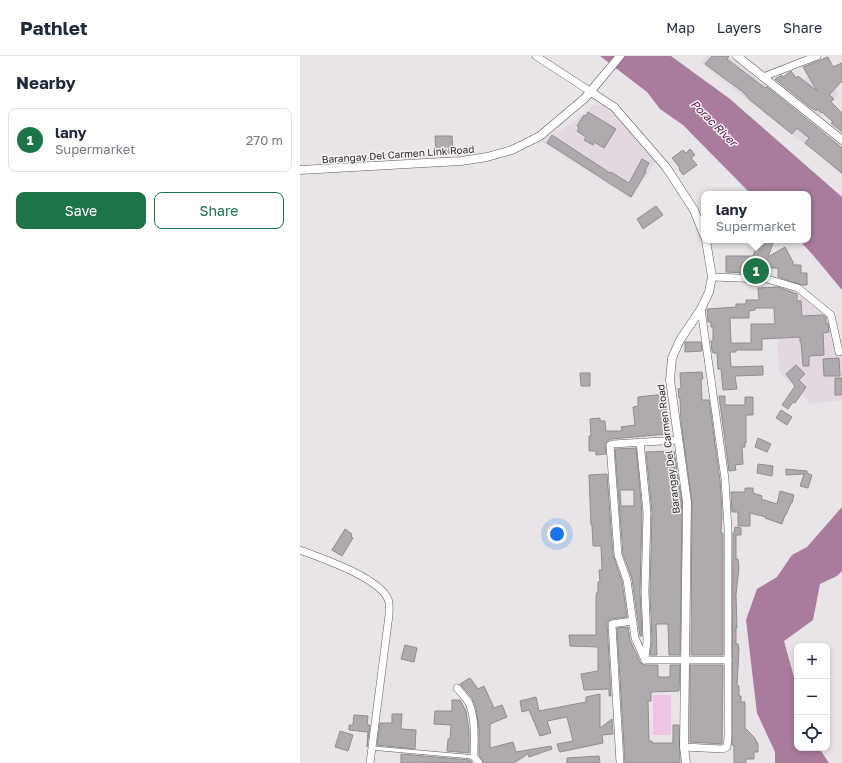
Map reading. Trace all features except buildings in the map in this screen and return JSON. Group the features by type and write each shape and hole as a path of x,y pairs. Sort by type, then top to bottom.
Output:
{"street":[{"path":"536,56 614,107 666,167 694,210 701,228"},
{"name":"Barangay Del Carmen Link Road","path":"300,170 461,161 512,150 540,136 573,108 591,92 620,56"},
{"path":"763,77 817,56"},
{"path":"742,57 763,77 841,138"},
{"name":"Barangay Del Carmen Road","path":"686,763 684,747 687,502 670,380 672,358 680,340 701,309 709,292 712,277 706,243"},
{"path":"712,277 767,279 798,288 831,315 838,352"},
{"path":"684,747 723,749 727,747 728,736 728,529 725,479 701,309"},
{"path":"645,660 635,638 627,580 618,555 610,445 678,440"},
{"path":"640,442 647,512 645,592 647,641 645,660"},
{"path":"300,550 367,578 381,590 389,600 389,615 370,763"},
{"path":"620,763 612,624 633,621"},
{"path":"645,660 728,660"},
{"path":"457,688 468,702 472,713 474,726 474,757 480,763"}],"lane":[{"path":"372,748 474,757"}],"shaded area":[{"path":"706,56 728,56 842,145 842,176 829,164 701,63"},
{"path":"809,74 819,78 839,93 819,118 791,96"},
{"path":"594,105 605,105 610,108 656,161 631,199 539,140 571,124"},
{"path":"772,285 799,289 830,319 836,353 842,354 842,400 811,404 779,372 777,324 773,324"},
{"path":"653,695 671,695 671,735 653,735"}],"water":[{"name":"Porac River","path":"600,56 671,56 730,99 842,197 842,290 802,243 811,243 811,191 748,191 683,125 660,109 647,92"},
{"path":"842,507 842,571 837,576 820,584 813,620 784,641 794,677 794,751 821,751 829,763 775,763 775,752 757,713 746,620 757,589 777,577 792,555 807,547"}],"place":[{"name":"lany","path":"756,271"}]}
